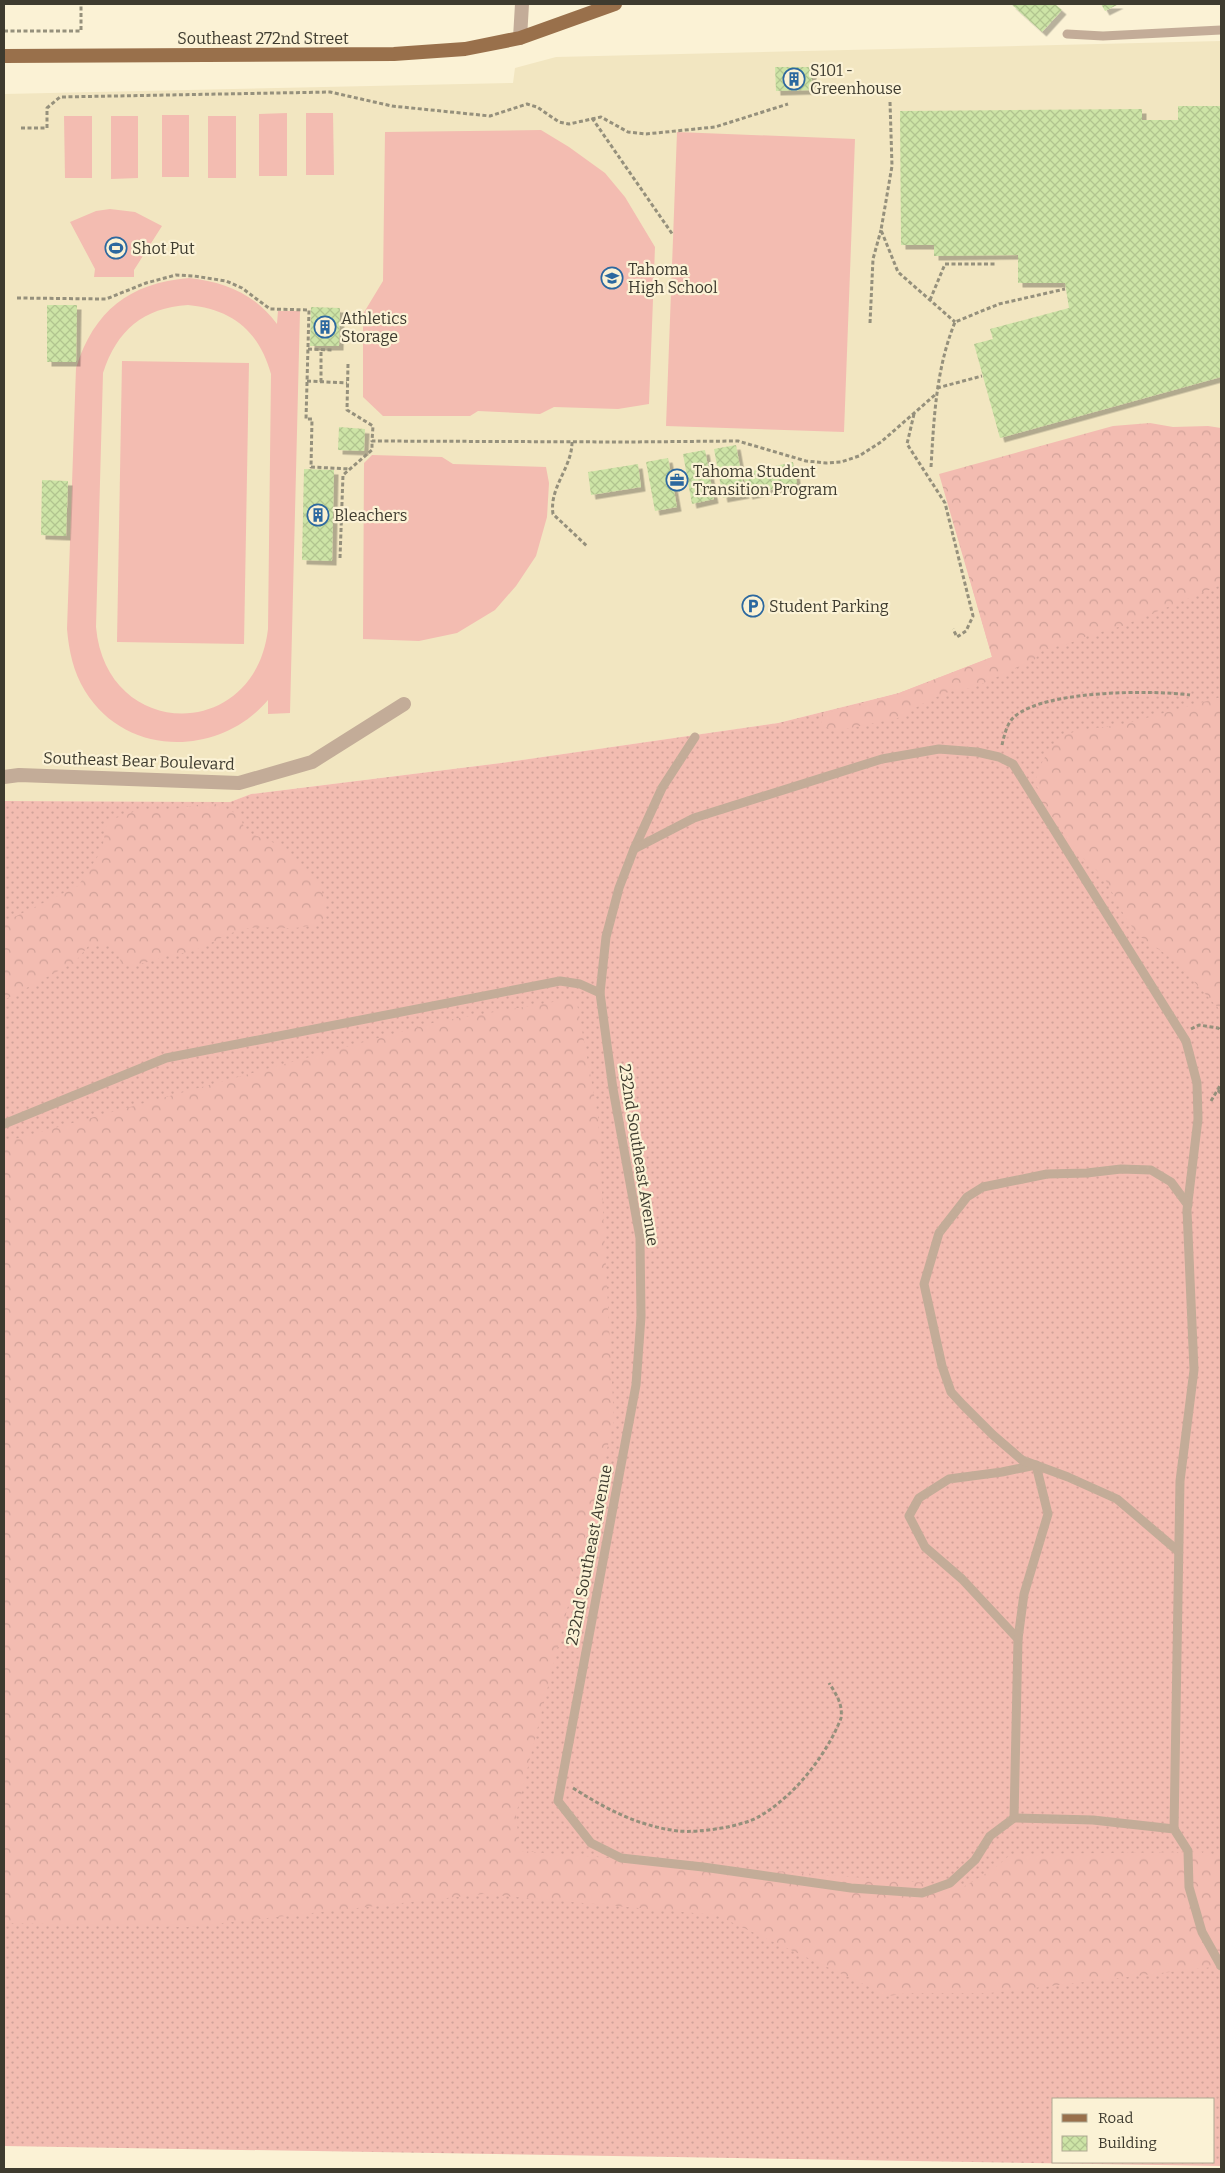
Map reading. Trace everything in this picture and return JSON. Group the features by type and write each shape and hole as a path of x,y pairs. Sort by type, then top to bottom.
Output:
{"main road":[{"name":"Southeast 272nd Street","path":"4,56 394,54 465,49 520,38 615,4"}],"street":[{"path":"520,38 522,4"},
{"name":"Southeast Bear Boulevard","path":"4,777 19,775 239,782 312,762 404,704"}],"lane":[{"path":"1068,34 1103,36 1221,30"},
{"name":"232nd Southeast Avenue","path":"695,737 662,788 634,849 619,888 606,937 600,992 613,1089 640,1238 642,1317 636,1385 558,1801 591,1843 621,1858 851,1888 922,1893 950,1883 976,1860 990,1836 1014,1818"},
{"path":"634,849 694,818 882,759 939,749 977,752 999,757 1013,764 1186,1041 1197,1083 1198,1119 1188,1205 1194,1370 1180,1481 1174,1829 1188,1851 1189,1887 1202,1932 1221,1966"},
{"path":"4,1124 166,1058 560,981 580,984 600,992"},
{"path":"1178,1551 1117,1499 1068,1477 1022,1460 993,1435 951,1392 940,1357 924,1284 939,1233 967,1197 983,1187 1047,1174 1087,1173 1121,1169 1151,1170 1171,1182 1188,1205"},
{"path":"1018,1639 962,1579 924,1547 909,1516 918,1498 948,1478 1002,1472 1036,1465"},
{"path":"1036,1465 1048,1514 1024,1594 1018,1639 1014,1818 1093,1820 1174,1829"}],"path":[{"path":"4,31 81,31 81,4"},
{"path":"21,128 47,128 47,108 60,97 320,92 338,93 392,106 490,116 526,104 537,107 559,122 569,124 602,117 628,132 646,134 715,127 788,104"},
{"path":"870,322 873,258 881,230 892,166 890,102"},
{"path":"592,118 673,235"},
{"path":"881,230 898,272 955,322"},
{"path":"930,300 945,264 996,264"},
{"path":"17,298 106,299 128,289 176,275 226,281 242,288 270,309 310,310 306,419 312,419 311,467 350,469"},
{"path":"932,467 936,394 947,342 955,322 999,304 1065,290"},
{"path":"308,349 333,350"},
{"path":"320,382 322,350"},
{"path":"340,558 342,475 372,450 373,426 347,410 348,364"},
{"path":"937,388 982,376"},
{"path":"307,381 348,383"},
{"path":"372,441 738,441 806,461 841,462 859,456 881,442 936,394"},
{"path":"914,413 907,444 945,503 973,616 966,630 957,637 953,629"},
{"path":"572,442 571,459 561,475 552,507 552,514 588,547"},
{"path":"999,757 1004,735 1013,718 1034,705 1075,696 1164,692 1190,695"},
{"path":"1181,1033 1199,1025 1218,1028 1221,1031"},
{"path":"1218,1090 1221,1094"},
{"path":"561,1782 612,1812 649,1825 679,1831 718,1829 759,1817 783,1798 813,1769 830,1742 841,1719 840,1700 829,1682"}],"shaded area":[{"name":"Tahoma High School","path":"1221,41 1221,462 956,532 992,657 899,693 778,723 501,763 251,794 230,802 4,801 4,94 513,83 515,68 556,57"}],"green space":[{"path":"287,113 287,176 259,176 259,114"},
{"path":"306,113 333,113 334,175 306,175"},
{"path":"162,115 189,115 189,177 162,177"},
{"path":"64,116 92,116 92,178 65,178"},
{"path":"111,116 138,116 138,178 111,179"},
{"path":"208,116 236,116 236,178 208,178"},
{"path":"541,130 569,147 605,173 625,197 655,247 649,404 618,409 554,407 540,414 478,411 470,416 383,416 363,397 363,314 383,281 385,132"},
{"path":"677,132 855,139 844,432 666,426"},
{"name":"Shot Put","path":"110,209 135,212 162,226 134,270 134,277 94,277 95,269 70,222 96,211"},
{"path":"189,278 227,286 249,297 277,324 278,311 300,311 290,713 268,714 268,700 248,719 225,732 200,740 174,742 148,738 124,729 103,713 85,691 77,676 70,653 67,629 76,368 93,331 104,316 132,294 149,286","holes":["188,305 204,307 230,317 251,334 266,359 271,374 268,629 257,666 237,693 211,709 181,714 151,708 125,691 106,664 96,627 103,373 109,358 124,333 145,316 172,307"]},
{"path":"122,361 249,363 244,644 117,642"},
{"path":"1150,423 1173,427 1208,426 1221,428 1221,585 1122,626 1042,651 1034,660 973,688 951,691 929,700 898,718 841,730 830,729 821,724 822,714 899,693 992,657 939,474 1113,426"},
{"path":"372,455 442,457 453,464 546,467 549,483 547,517 536,556 516,586 495,610 457,633 419,641 363,639 364,463"},
{"path":"1221,462 1221,2166 4,2146 4,801 230,802 251,794 501,763 778,723 899,693 992,657 956,531"},
{"path":"1221,697 1221,1011 1174,960 1138,935 1125,917 1104,877 1083,858 1067,839 1042,801 1035,781 1043,760 1060,737 1079,730 1121,725"},
{"path":"203,804 215,804 240,815 245,831 277,844 295,859 321,887 326,909 323,920 302,927 262,927 241,930 191,951 139,964 121,963 118,953 112,944 90,944 75,962 4,1000 4,922 78,886 102,850 106,827 113,819 136,811 169,810"},
{"path":"576,998 598,1116 614,1421 516,1815 520,1851 965,1886 995,1868 1011,1854 1205,1852 1221,1857 1221,1966 990,1993 907,1993 883,1997 874,1989 716,1915 483,1894 187,1927 4,1923 4,1142 436,1022"}],"building":[{"path":"1011,4 1055,4 1062,10 1042,32"},
{"path":"1101,4 1119,4 1105,11"},
{"name":"S101 - Greenhouse","path":"775,67 812,67 812,90 776,91"},
{"path":"1178,106 1221,106 1221,377 1000,438 974,344 993,339 990,329 1069,308 1065,283 1018,283 1018,255 934,256 934,245 901,245 900,111 1142,109 1142,120 1178,120"},
{"path":"47,305 77,305 76,362 47,362"},
{"name":"Athletics Storage","path":"311,307 340,308 339,346 310,346"},
{"path":"339,427 365,429 364,451 338,450"},
{"path":"736,445 745,494 723,498 714,449"},
{"path":"705,450 714,499 692,504 683,454"},
{"path":"668,458 677,507 655,511 646,462"},
{"path":"793,462 797,484 748,495 743,473"},
{"path":"638,464 641,487 591,495 588,472"},
{"name":"Bleachers","path":"304,469 334,470 332,561 302,560"},
{"path":"42,480 68,481 66,536 41,535"}],"place":[{"name":"S101 - Greenhouse","path":"794,79"},
{"name":"Shot Put","path":"116,248"},
{"name":"Tahoma High School","path":"612,278"},
{"name":"Athletics Storage","path":"325,327"},
{"name":"Tahoma Student Transition Program","path":"677,480"},
{"name":"Bleachers","path":"318,515"},
{"name":"Student Parking","path":"753,606"}]}
